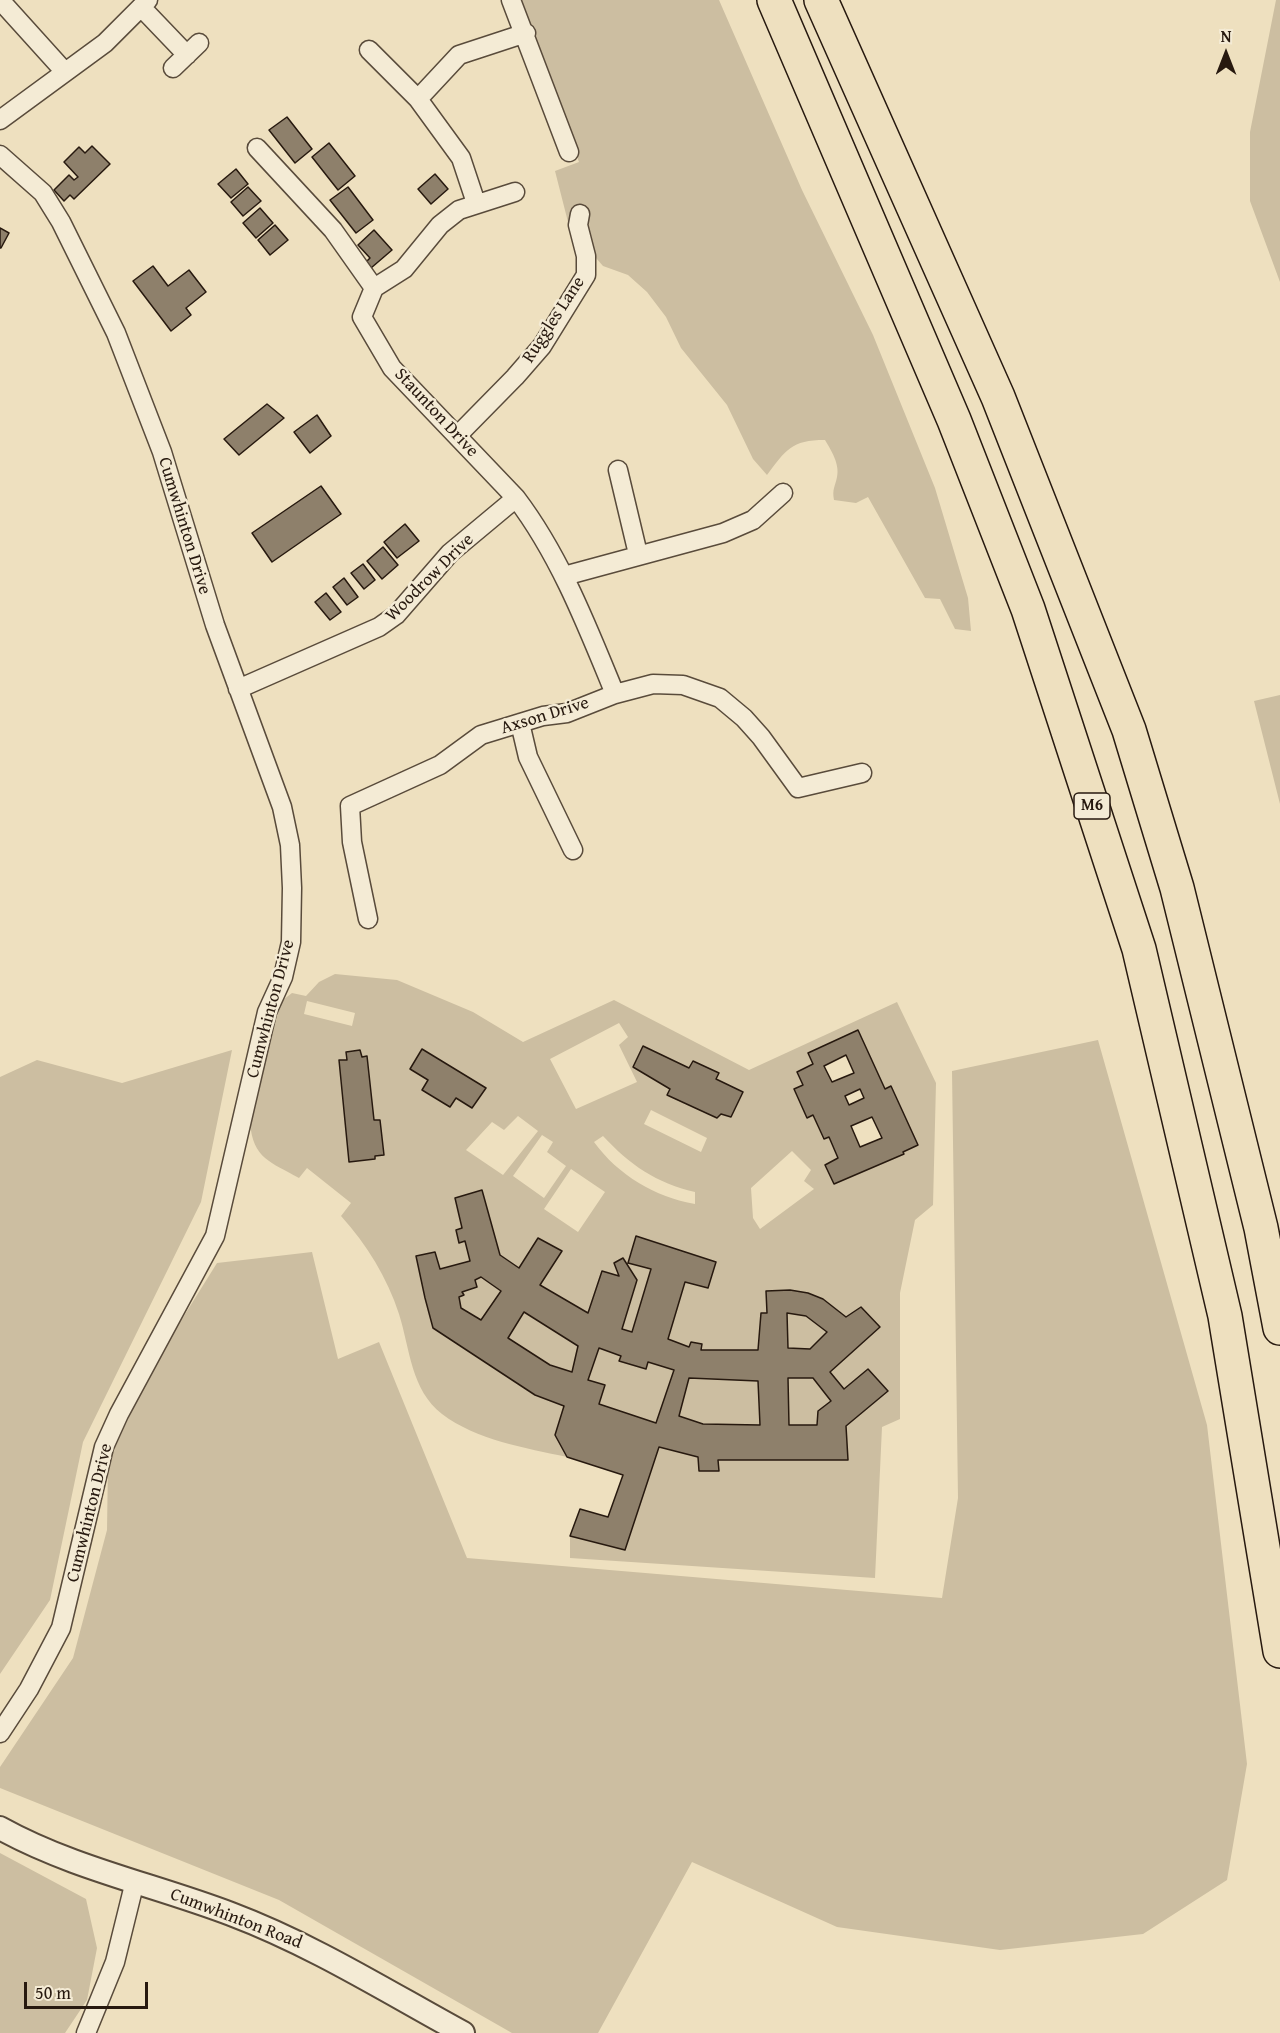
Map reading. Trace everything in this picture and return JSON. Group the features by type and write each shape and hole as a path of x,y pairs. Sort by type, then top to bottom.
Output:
{"highway":[{"name":"M6","path":"774,0 954,420 1028,609 1139,949 1225,1316 1280,1651"},
{"path":"821,0 998,397 1129,730 1180,899 1262,1228 1280,1328"}],"street":[{"path":"0,0 65,72"},
{"path":"511,0 526,33 569,152"},
{"path":"0,120 105,43 145,4 193,49 173,68"},
{"path":"418,99 459,55 526,33"},
{"path":"369,50 418,99 461,158 476,203"},
{"path":"257,148 333,230 374,288 404,269 440,225 459,210 515,192"},
{"name":"Cumwhinton Drive","path":"0,155 43,193 61,222 116,333 162,452 197,571 282,807 290,845 292,888 291,942 283,977 267,1012 215,1236 119,1414 104,1447 61,1628 29,1689 0,1733"},
{"name":"Ruggles Lane","path":"457,436 542,346 586,275 586,256 578,225 579,214"},
{"name":"Staunton Drive","path":"374,288 362,317 392,368 516,498 531,518 564,576 615,694"},
{"path":"618,470 638,554"},
{"path":"564,576 638,554 723,533 753,520 783,493"},
{"name":"Woodrow Drive","path":"238,689 379,627 396,615 450,553 516,498"},
{"name":"Axson Drive","path":"368,919 352,842 350,806 440,765 482,735 543,716 567,713 615,694 652,684 684,685 720,698 744,718 761,737 798,788 862,773"},
{"path":"520,723 528,757 573,850"},
{"name":"Cumwhinton Road","path":"0,1828 91,1868 135,1881 273,1931 387,1988 463,2033"},
{"path":"86,2033 115,1962 135,1881"}],"shaded area":[{"path":"520,0 719,0 802,190 873,335 935,488 968,598 971,631 955,629 940,599 925,598 868,497 856,503 834,500 838,472 834,457 825,440 804,442 790,448 767,475 753,459 727,405 681,348 666,317 647,292 628,275 603,266 568,222 555,171 579,162 536,53"},
{"path":"1276,0 1280,0 1280,282 1250,201 1250,132"},
{"path":"1280,695 1280,804 1254,701"},
{"path":"335,974 397,980 473,1012 523,1042 614,1000 749,1070 897,1002 936,1083 933,1205 915,1220 900,1293 900,1419 882,1427 875,1578 570,1558 570,1536 625,1550 659,1447 698,1457 700,1471 719,1471 718,1460 848,1460 846,1426 888,1391 868,1369 844,1389 830,1372 880,1327 861,1307 846,1317 819,1298 789,1290 766,1291 767,1313 761,1314 758,1350 701,1350 702,1344 691,1342 689,1347 668,1339 685,1282 716,1262 636,1236 628,1263 651,1269 632,1332 622,1329 637,1280 623,1258 614,1263 619,1276 588,1313 540,1285 562,1251 538,1239 519,1268 500,1255 482,1190 455,1199 470,1261 440,1269 434,1252 416,1257 427,1297 564,1406 555,1435 567,1457 502,1442 455,1423 432,1404 418,1381 389,1287 368,1250 341,1216 351,1203 307,1168 299,1178 265,1158 255,1145 250,1123 279,1003 292,993 306,996 319,982","holes":["307,1001 355,1013 352,1026 304,1014","619,1023 628,1037 619,1045 637,1082 576,1109 550,1059","858,1030 885,1089 903,1154 834,1184 825,1165 838,1158 829,1137 823,1139 813,1115 807,1118 794,1090 803,1085 797,1072 813,1064 808,1053","643,1046 689,1068 693,1061 716,1079 743,1092 731,1117 721,1114 717,1118 668,1095 670,1089 633,1067","422,1049 486,1088 472,1107 456,1098 450,1107 422,1091 428,1080","360,1050 362,1057 367,1056 374,1120 380,1120 384,1154 375,1156 375,1159 350,1162 339,1060 347,1060 346,1051","651,1110 707,1138 701,1152 644,1124","518,1116 538,1131 503,1175 466,1150 492,1122 504,1130","542,1135 553,1142 547,1152 566,1166 544,1198 513,1176","603,1136 623,1156 644,1172 668,1184 695,1192 695,1204 652,1190 638,1183 614,1165 594,1142","792,1151 811,1170 804,1181 814,1189 760,1229 753,1218 751,1188","571,1169 605,1192 578,1232 544,1209"]},
{"path":"1098,1040 1207,1425 1247,1764 1227,1880 1143,1934 1000,1950 837,1927 692,1862 598,2033 512,2033 279,1900 0,1788 0,1767 73,1658 107,1530 108,1463 152,1367 217,1263 312,1252 338,1359 379,1342 467,1558 942,1598 958,1498 952,1071"},
{"path":"232,1050 201,1202 83,1442 50,1600 0,1674 0,1077 37,1060 122,1083"},
{"path":"481,1277 501,1291 481,1320 461,1308 459,1297 463,1295 462,1292 477,1287 475,1280"},
{"path":"524,1312 578,1346 572,1372 550,1365 508,1338"},
{"path":"787,1313 806,1316 827,1332 810,1349 788,1348"},
{"path":"599,1348 621,1356 620,1361 645,1369 648,1362 674,1370 656,1423 599,1404 605,1385 588,1380"},
{"path":"689,1378 758,1381 760,1425 703,1424 679,1416"},
{"path":"788,1378 813,1378 831,1401 818,1411 817,1425 789,1425"},
{"path":"0,1853 86,1899 97,1948 87,2000 65,2033 0,2033"}],"building":[{"path":"287,117 312,149 295,163 269,130"},
{"path":"329,143 355,176 338,190 312,157"},
{"path":"92,146 110,164 74,199 70,195 64,201 54,190 69,175 74,180 78,177 64,162 79,147 85,153"},
{"path":"236,169 248,184 231,198 218,184"},
{"path":"435,174 448,189 431,204 418,189"},
{"path":"248,187 261,201 243,216 231,202"},
{"path":"348,187 373,220 356,233 330,200"},
{"path":"260,208 273,223 256,238 243,223"},
{"path":"275,225 288,240 270,255 258,240"},
{"path":"0,228 9,233 1,248 0,248"},
{"path":"374,230 392,250 371,268 366,262 370,258 358,245"},
{"path":"153,266 168,286 189,270 206,292 186,308 191,315 171,331 133,281"},
{"path":"267,404 284,418 239,455 224,439"},
{"path":"317,415 331,436 310,453 294,432"},
{"path":"321,486 341,514 272,562 252,533"},
{"path":"405,524 419,541 397,558 384,542"},
{"path":"383,547 398,565 382,579 367,561"},
{"path":"363,564 375,580 364,589 351,573"},
{"path":"344,578 358,597 347,605 333,587"},
{"path":"326,593 341,612 330,620 315,602"},
{"path":"858,1030 885,1089 891,1086 918,1145 903,1152 904,1154 834,1184 825,1165 838,1158 829,1137 824,1139 813,1115 807,1118 794,1089 803,1085 797,1072 813,1064 808,1053","holes":["846,1055 854,1073 832,1082 824,1066","860,1089 864,1098 849,1105 845,1096","872,1117 882,1138 860,1147 851,1126"]},
{"path":"643,1046 689,1068 693,1061 719,1073 716,1079 743,1092 731,1117 721,1114 717,1118 667,1095 670,1089 633,1067"},
{"path":"422,1049 486,1088 472,1108 456,1098 450,1107 422,1090 428,1080 410,1069"},
{"path":"360,1050 362,1057 367,1056 374,1120 380,1120 384,1155 375,1156 375,1159 349,1162 339,1060 347,1060 346,1052"},
{"path":"482,1190 500,1255 519,1268 538,1238 562,1251 540,1285 588,1313 602,1271 619,1276 614,1263 623,1258 637,1280 622,1329 632,1332 651,1269 628,1263 636,1236 716,1262 708,1288 685,1282 668,1339 689,1347 691,1342 702,1344 701,1350 758,1350 761,1313 767,1313 766,1291 790,1290 808,1293 823,1299 846,1317 861,1307 880,1327 830,1372 844,1389 868,1369 888,1391 846,1426 848,1460 718,1460 719,1471 699,1471 698,1457 659,1447 625,1550 570,1536 580,1509 608,1517 623,1475 567,1457 555,1435 564,1406 535,1395 433,1328 416,1256 435,1252 440,1269 470,1261 465,1241 459,1243 456,1230 462,1228 455,1198","holes":["481,1277 501,1291 481,1320 461,1308 459,1297 464,1295 462,1292 477,1287 475,1280","524,1312 578,1346 572,1372 550,1365 508,1338","787,1313 806,1316 827,1332 810,1349 788,1348","599,1348 621,1356 619,1361 646,1369 648,1362 674,1370 656,1423 599,1404 605,1385 588,1380","689,1378 758,1381 760,1425 703,1424 679,1416","788,1378 813,1378 831,1401 818,1411 817,1425 789,1425"]}]}
